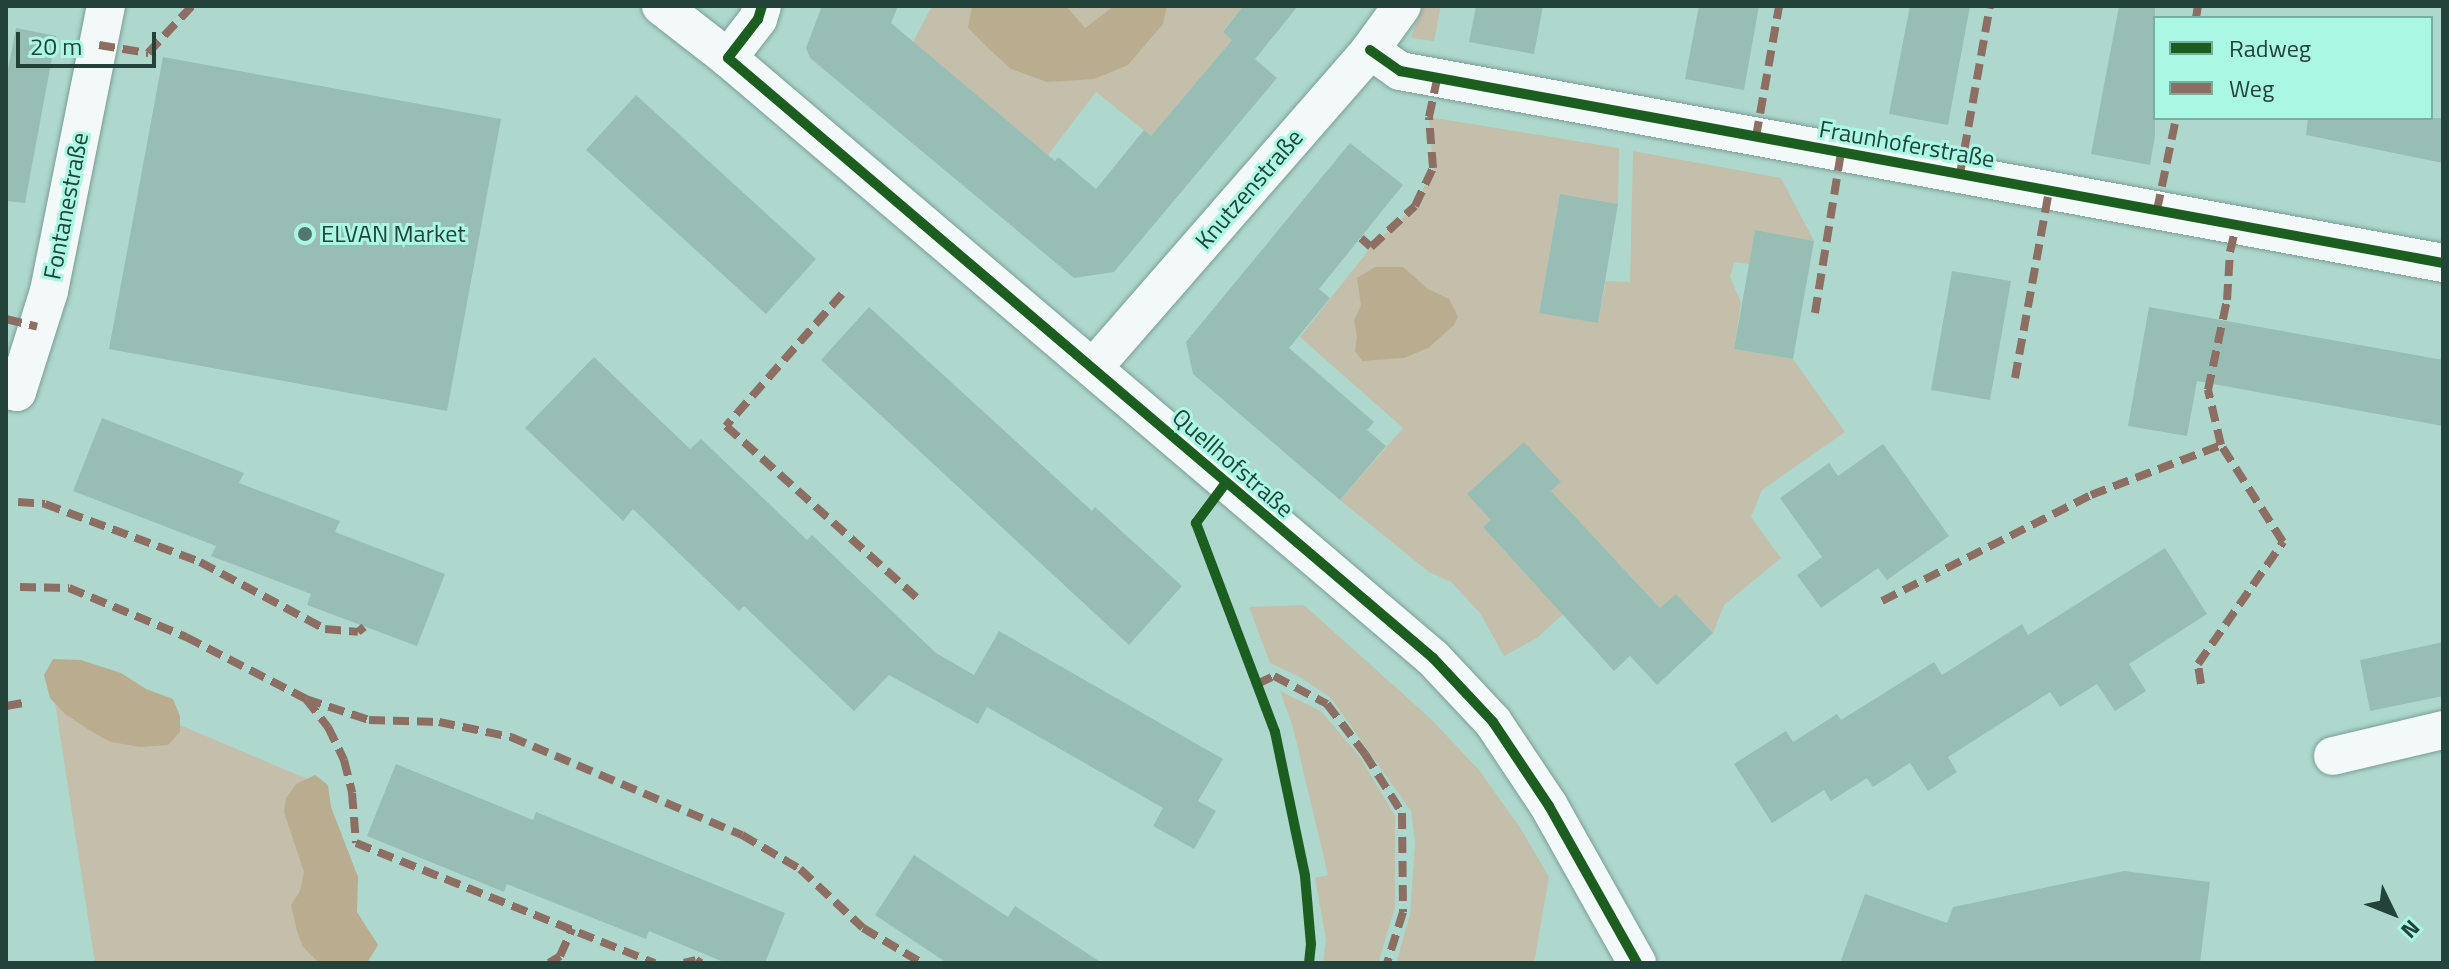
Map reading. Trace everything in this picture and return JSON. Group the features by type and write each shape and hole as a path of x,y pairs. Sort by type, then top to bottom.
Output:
{"street":[{"name":"Fontanestraße","path":"6,390 17,392 49,291 106,6"},
{"name":"Quellhofstraße","path":"661,6 728,58 1433,658 1493,722 1549,806 1637,963"},
{"path":"728,58 758,19 762,6"},
{"name":"Knutzenstraße","path":"1093,368 1370,50 1402,6"},
{"name":"Fraunhoferstraße","path":"1370,50 1400,71 2443,263"},
{"path":"2333,756 2443,730"}],"shaded area":[{"path":"932,6 1243,6 1223,31 1232,40 1151,136 1096,92 1048,155 913,42"},
{"path":"972,6 1066,6 1085,28 1114,6 1167,6 1163,24 1128,65 1094,79 1047,82 1011,69 968,28"},
{"path":"1422,6 1441,6 1434,41 1411,38"},
{"path":"1429,117 1619,148 1618,204 1560,194 1539,312 1598,323 1606,281 1630,282 1633,151 1781,178 1814,241 1755,230 1749,264 1734,262 1730,277 1741,302 1734,349 1793,359 1845,432 1762,490 1751,517 1781,558 1724,605 1713,633 1676,594 1660,608 1551,491 1560,483 1483,527 1563,614 1537,638 1504,656 1480,613 1451,582 1429,572 1340,500 1403,428 1300,337 1371,247 1415,206 1433,168"},
{"path":"1375,267 1403,267 1428,289 1449,299 1458,317 1454,325 1428,348 1404,358 1362,361 1355,351 1357,337 1354,320 1361,306 1357,278"},
{"path":"1304,605 1431,719 1479,770 1521,829 1549,877 1534,963 1396,963 1410,915 1415,842 1411,811 1331,698 1300,677 1270,663 1249,607"},
{"path":"53,659 81,660 121,673 146,689 173,699 180,716 180,732 168,745 140,747 111,742 94,733 65,714 50,698 44,675"},
{"path":"50,670 317,783 338,963 95,963"},
{"path":"1280,691 1321,711 1360,757 1395,816 1395,908 1378,963 1323,963 1326,940 1315,878 1328,875 1292,724"},
{"path":"315,775 328,785 331,807 358,877 357,912 378,945 367,963 319,963 303,947 297,931 291,905 300,891 304,872 284,812 286,798 296,784"}],"building":[{"path":"822,6 898,6 891,23 1055,161 1058,157 1096,189 1144,130 1151,136 1232,40 1223,32 1243,6 1298,6 1255,59 1277,78 1114,272 1074,278 810,58 806,48"},
{"path":"1476,6 1543,6 1534,54 1469,42"},
{"path":"1699,6 1759,6 1744,90 1685,79"},
{"path":"1910,6 1970,6 1948,125 1889,114"},
{"path":"2119,6 2155,6 2155,136 2150,165 2091,154"},
{"path":"16,28 56,36 25,203 6,201 6,80"},
{"name":"ELVAN Market","path":"163,57 501,119 447,411 109,349"},
{"path":"636,95 816,259 766,314 586,150"},
{"path":"2443,118 2443,163 2306,135 2308,120"},
{"path":"1350,143 1403,185 1319,289 1330,298 1289,348 1374,422 1367,430 1386,446 1340,500 1193,374 1186,342"},
{"path":"1560,194 1618,204 1598,323 1539,313"},
{"path":"1755,230 1814,241 1793,359 1734,349"},
{"path":"1952,271 2011,281 1990,400 1931,390"},
{"path":"869,307 1092,511 1095,507 1182,586 1129,645 821,360"},
{"path":"2149,307 2443,360 2443,426 2197,381 2187,436 2128,426"},
{"path":"594,357 690,449 701,439 807,540 812,535 936,653 974,675 999,631 1223,759 1198,801 1216,811 1194,849 1153,826 1163,808 987,707 978,724 889,675 854,711 744,606 739,611 633,509 623,521 525,428"},
{"path":"102,418 244,473 239,483 340,521 335,532 445,574 417,646 307,605 311,594 211,556 216,546 73,491"},
{"path":"1524,442 1561,482 1551,491 1660,608 1676,594 1713,633 1657,685 1630,656 1614,671 1483,527 1491,520 1467,494"},
{"path":"1883,444 1949,536 1887,580 1878,568 1821,608 1797,575 1822,557 1780,498 1829,463 1838,476"},
{"path":"2165,548 2207,614 2129,664 2146,691 2115,711 2097,684 2060,707 2050,692 1948,757 1957,772 1928,791 1910,763 1873,787 1867,778 1831,801 1824,790 1772,823 1734,764 1786,731 1793,742 1837,714 1841,720 1934,662 1942,675 2022,624 2028,635"},
{"path":"2443,642 2443,696 2370,711 2360,660"},
{"path":"396,764 533,820 536,812 785,913 765,963 726,963 649,931 646,939 507,884 504,892 367,836"},
{"path":"914,855 1008,917 1015,906 1102,963 947,963 875,915"},
{"path":"2124,871 2210,882 2200,963 1840,963 1865,894 1947,923 1953,907"}],"marked path":[{"path":"99,45 148,53 192,6"},
{"path":"1756,137 1779,6"},
{"path":"1960,174 1990,6"},
{"path":"2196,16 2198,6"},
{"path":"1361,238 1371,247 1415,206 1433,168 1429,117 1437,78"},
{"path":"2157,210 2176,120"},
{"path":"1815,313 1841,152"},
{"path":"2015,378 2049,190"},
{"path":"2201,684 2198,664 2283,542 2221,445 2208,390 2227,300 2230,252 2236,225"},
{"path":"842,294 726,426 916,597"},
{"path":"6,319 37,327"},
{"path":"1882,601 2091,495 2221,445"},
{"path":"18,502 45,504 200,562 325,629 358,632 364,627"},
{"path":"20,587 69,588 186,637 306,699 369,720 439,722 511,737 742,835 800,869 863,928 922,963"},
{"path":"1257,684 1274,676 1327,704 1365,754 1402,813 1403,912 1387,963"},
{"path":"306,699 328,727 344,760 352,793 356,843 655,963"},
{"path":"6,706 29,702"},
{"path":"549,963 560,956 572,929"},
{"path":"684,963 696,960 701,963"}],"cycle path":[{"path":"762,6 758,19 728,58 1433,658 1493,722 1549,806 1637,963"},
{"path":"1370,50 1400,71 2443,263"},
{"path":"1225,484 1196,523 1275,732 1305,876 1311,944 1309,963"}],"place":[{"name":"ELVAN Market","path":"305,234"}]}
